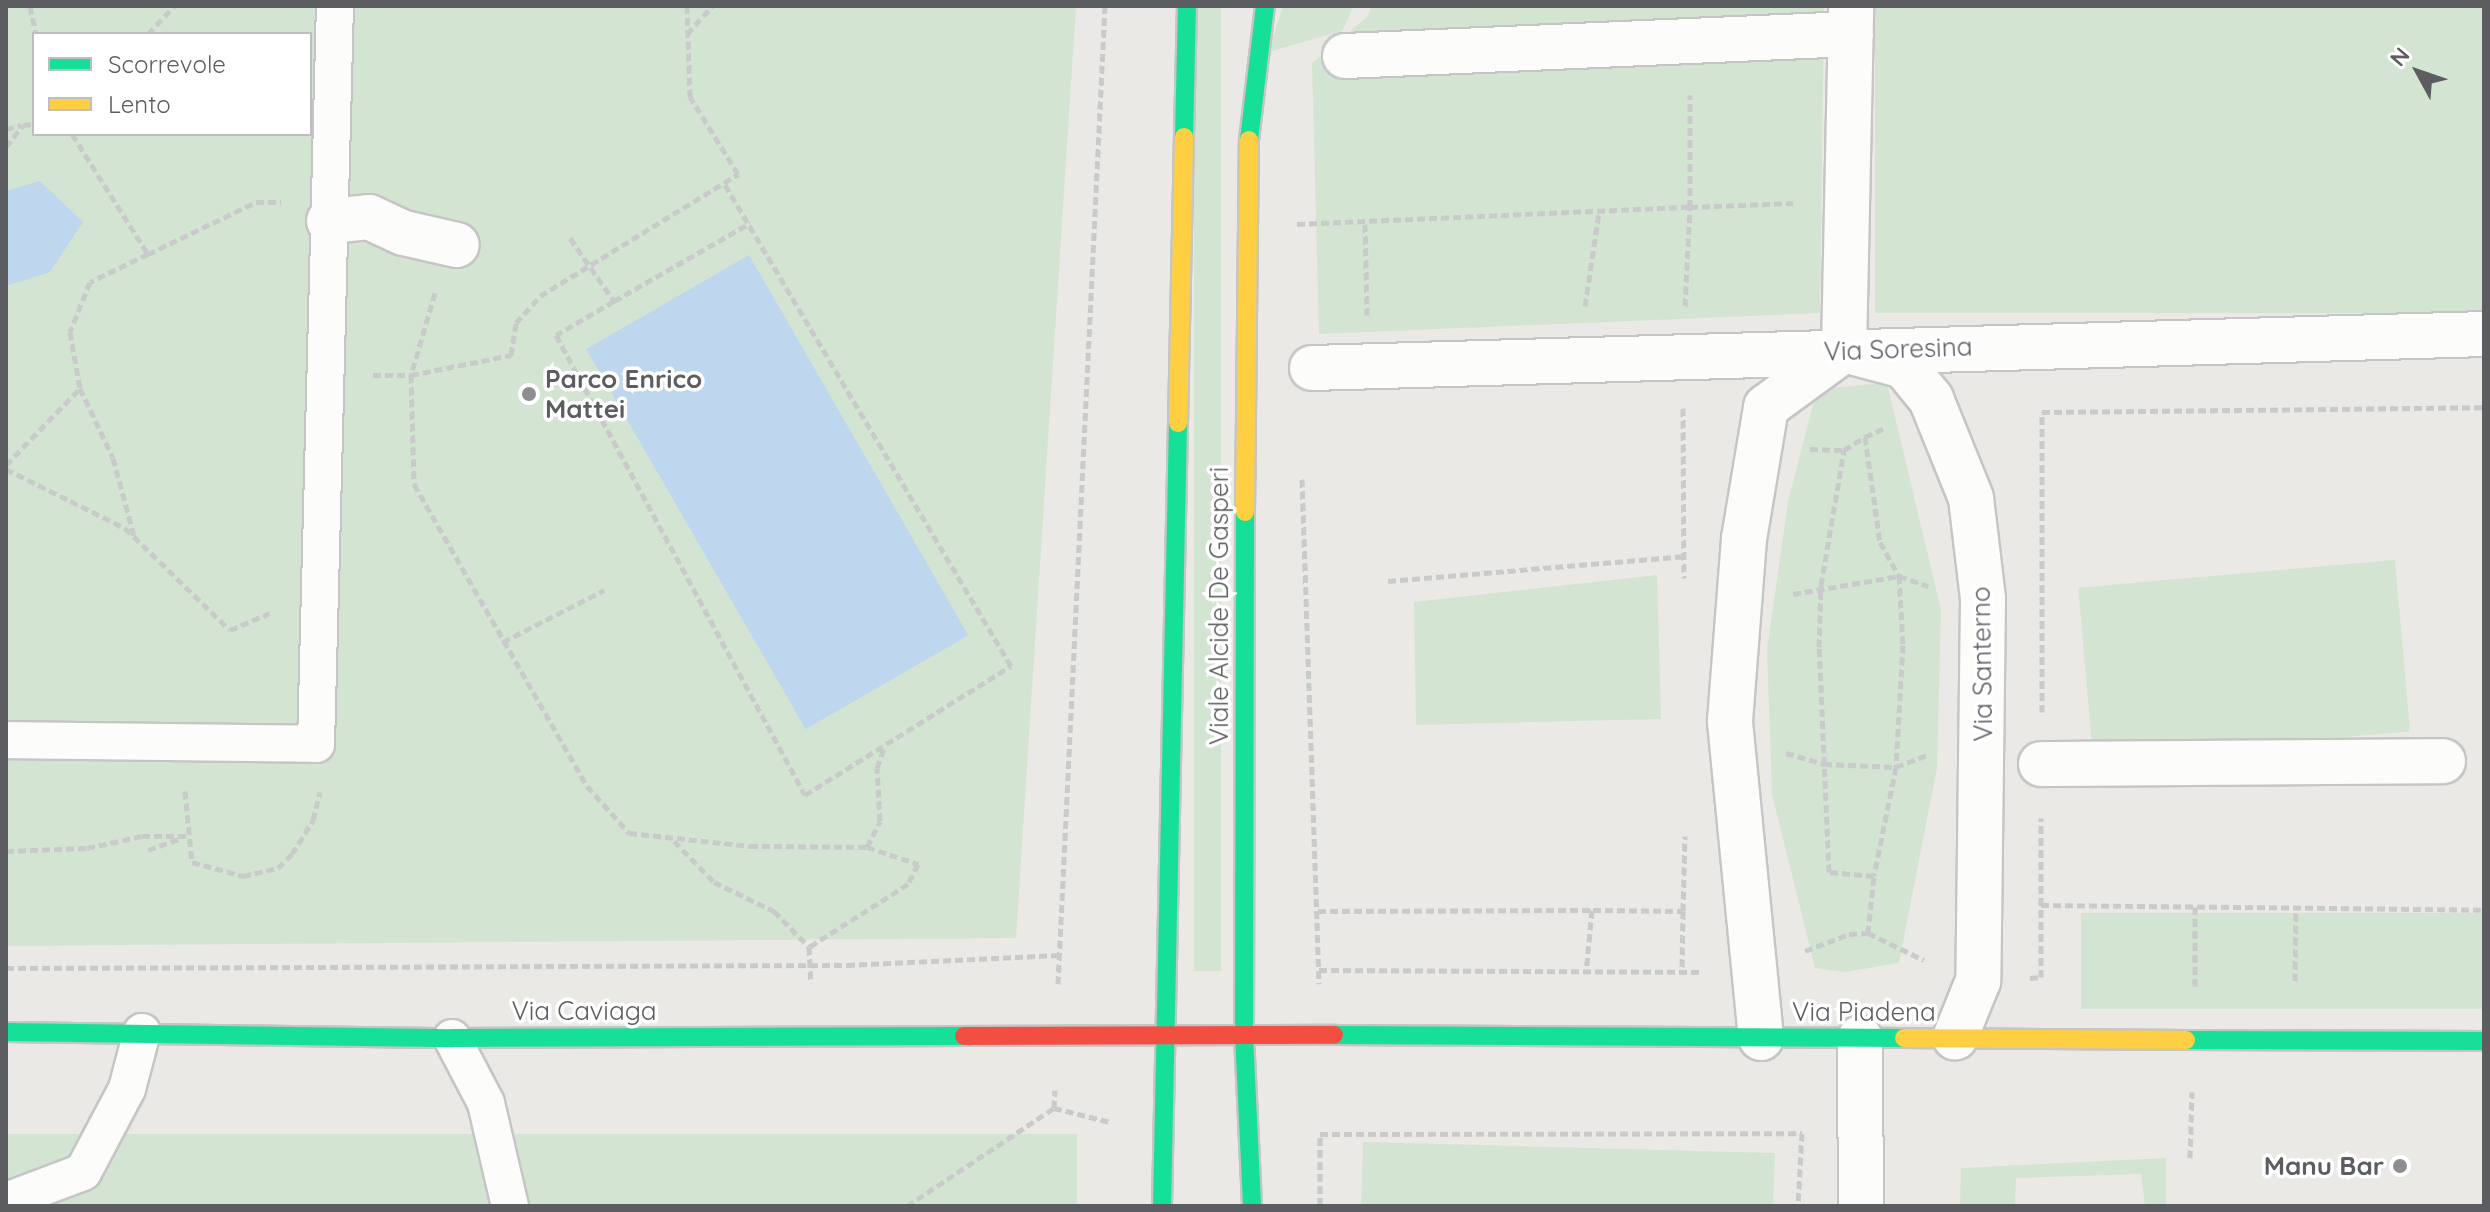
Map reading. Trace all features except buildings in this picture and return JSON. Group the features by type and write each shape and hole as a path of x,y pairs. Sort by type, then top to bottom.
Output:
{"street":[{"name":"Viale Alcide De Gasperi","path":"1162,1206 1162,1038 1187,6"},
{"name":"Viale Alcide De Gasperi","path":"1252,1206 1244,1035 1246,161 1265,6"},
{"path":"1345,56 1690,42 1851,20 1844,350 1766,407 1738,609 1730,721 1761,1038"},
{"path":"330,211 369,217 445,242"},
{"name":"Via Soresina","path":"1312,368 1844,350 2484,334"},
{"name":"Via Santerno","path":"1844,350 1904,366 1936,408 1971,498 1983,599 1984,733 1978,981 1955,1038"},
{"path":"2041,764 2443,761"},
{"name":"Via Caviaga","path":"6,1032 452,1038 1162,1038"},
{"name":"Via Piadena","path":"1162,1038 1244,1035 2484,1041"},
{"path":"1860,1038 1861,1206"}],"lane":[{"path":"6,740 316,744 335,6"},
{"path":"6,1201 83,1172 127,1089 142,1032"},
{"path":"452,1038 486,1103 510,1206"}],"path":[{"path":"30,6 36,32"},
{"path":"150,32 174,6"},
{"path":"325,376 411,375 511,355 516,323 540,296 738,174 690,97 687,6"},
{"path":"687,34 712,6"},
{"path":"1058,985 1105,6"},
{"path":"1294,224 1690,207 1690,42"},
{"path":"6,129 32,124"},
{"path":"6,147 23,125"},
{"path":"73,136 148,254"},
{"path":"724,183 750,223 1011,666 805,795 556,335 750,223"},
{"path":"134,536 113,458 80,388 70,332 90,282 256,202 330,211"},
{"path":"1293,208 1294,239"},
{"path":"1577,359 1599,212"},
{"path":"570,238 614,301"},
{"path":"445,242 436,302 411,375 414,484 587,786 629,833 674,840 867,847 918,864 908,884 809,947"},
{"path":"80,388 6,467 134,536 230,630 320,591"},
{"path":"2041,977 2042,412 2484,407"},
{"path":"1319,970 1753,973 1849,934 1868,933 1874,876 1896,767 1903,645 1899,576 1880,542 1865,437 1844,450 1821,585 1824,764 1829,872 1874,876"},
{"path":"1302,466 1320,994"},
{"path":"1388,581 1684,556"},
{"path":"1738,609 1821,585 1899,576"},
{"path":"503,642 604,590"},
{"path":"1824,764 1896,767 1984,733"},
{"path":"186,836 192,862 243,876 278,868 313,820 322,781 316,744"},
{"path":"867,847 880,821 877,768 884,747"},
{"path":"6,851 87,848 142,836 186,836"},
{"path":"148,850 186,836"},
{"path":"674,840 714,882 774,911 809,947 811,1036"},
{"path":"2041,905 2484,910"},
{"path":"2295,981 2296,908"},
{"path":"1586,973 1592,910"},
{"path":"1318,911 1683,911 1682,971"},
{"path":"6,968 810,965 1060,955"},
{"path":"907,1206 1054,1108 1161,1137"},
{"path":"1320,1206 1320,1134 1802,1133 1798,1206"}],"green space":[{"name":"Parco Enrico Mattei","path":"6,6 1076,6 1016,938 6,946"},
{"path":"1194,6 1221,6 1221,971 1194,971"},
{"path":"1283,6 1354,6 1342,31 1268,52"},
{"path":"1372,6 1824,6 1820,313 1319,334 1312,63 1367,17"},
{"path":"1875,6 2484,6 2484,313 1875,313"},
{"path":"1887,383 1941,610 1937,768 1899,963 1845,972 1815,968 1772,794 1767,650 1788,502 1817,389"},
{"path":"2395,560 2410,731 2093,759 2078,588"},
{"path":"1657,575 1661,719 1416,725 1414,602"},
{"path":"2081,913 2484,913 2484,1009 2081,1009"},
{"path":"6,1134 1077,1134 1077,1206 6,1206"},
{"path":"1363,1142 1775,1153 1773,1206 1361,1206"},
{"path":"2166,1158 2166,1206 2145,1206 2141,1174 2016,1178 2015,1206 1960,1206 1961,1168"}],"water":[{"path":"40,181 83,222 50,272 6,286 6,191"},
{"path":"749,255 969,635 806,729 586,349"}],"traffic: fast":[{"path":"1184,137 1187,6"},
{"path":"1249,140 1265,6"},
{"path":"1162,1206 1178,423"},
{"path":"1245,512 1244,1035 1252,1206"},
{"path":"6,1032 452,1038 964,1036"},
{"path":"1334,1035 1904,1038"},
{"path":"2186,1040 2484,1041"}],"traffic: slow":[{"path":"1178,423 1184,137"},
{"path":"1245,512 1249,140"},
{"path":"1904,1038 2186,1040"}],"traffic: jam":[{"path":"964,1036 1334,1035"}],"place":[{"name":"Parco Enrico Mattei","path":"529,394"},
{"name":"Manu Bar","path":"2400,1166"}]}
